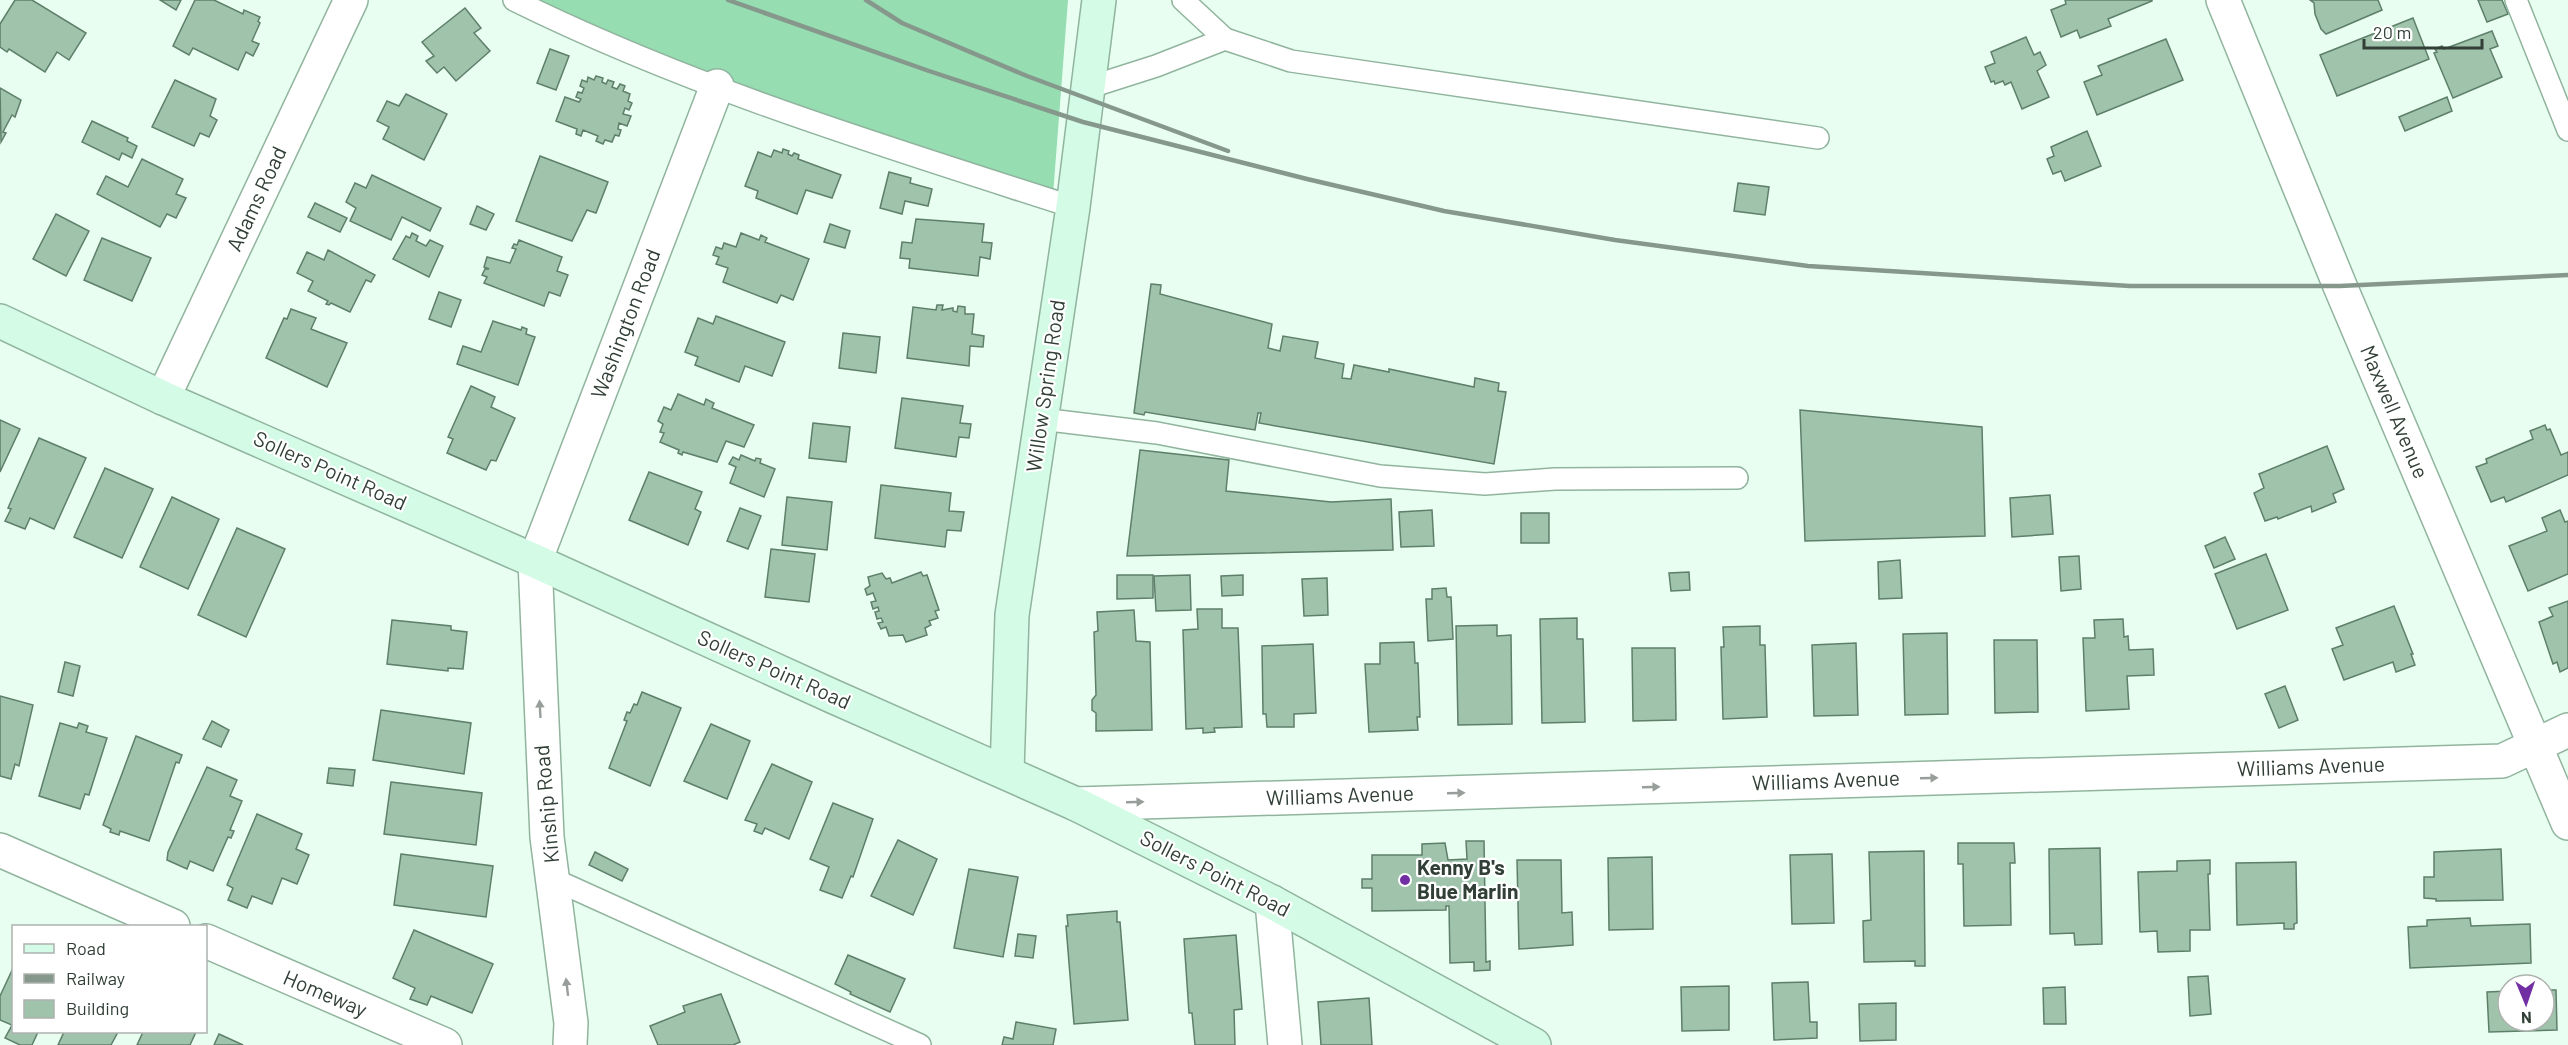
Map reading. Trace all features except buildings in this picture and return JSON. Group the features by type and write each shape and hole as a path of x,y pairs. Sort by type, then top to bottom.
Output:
{"street":[{"name":"Adams Road","path":"163,398 351,0"},
{"name":"Willow Spring Road","path":"1007,772 1012,615 1073,207 1099,0"},
{"name":"Maxwell Avenue","path":"2223,0 2340,286 2568,823"},
{"name":"Washington Road","path":"535,561 717,86"},
{"name":"Sollers Point Road","path":"0,321 163,398 535,561 1076,804 1272,902 1534,1045"},
{"name":"Kinship Road","path":"535,561 547,837 571,1023 570,1045"},
{"name":"Williams Avenue","path":"1076,804 2502,761 2568,730"},
{"path":"0,850 169,925"},
{"path":"1272,902 1285,1045"},
{"name":"Homeway","path":"207,941 445,1045"}],"lane":[{"path":"514,0 575,30 717,86 893,149 1073,207"},
{"path":"1183,0 1225,39 1291,62 1818,138"},
{"path":"2516,0 2568,130"},
{"path":"1087,88 1156,66 1225,39"},
{"path":"1041,419 1157,433 1380,476 1485,484 1555,479 1737,478"},
{"path":"553,879 920,1045"}],"green space":[{"path":"524,0 1068,0 1053,195 823,119"}],"railway":[{"path":"728,0 929,71 1083,122 1444,211 1615,240 1808,266 2130,286 2340,286 2568,275"},
{"path":"866,0 902,23 1027,76 1228,151"}],"place":[{"name":"Kenny B's Blue Marlin","path":"1405,880"}]}
